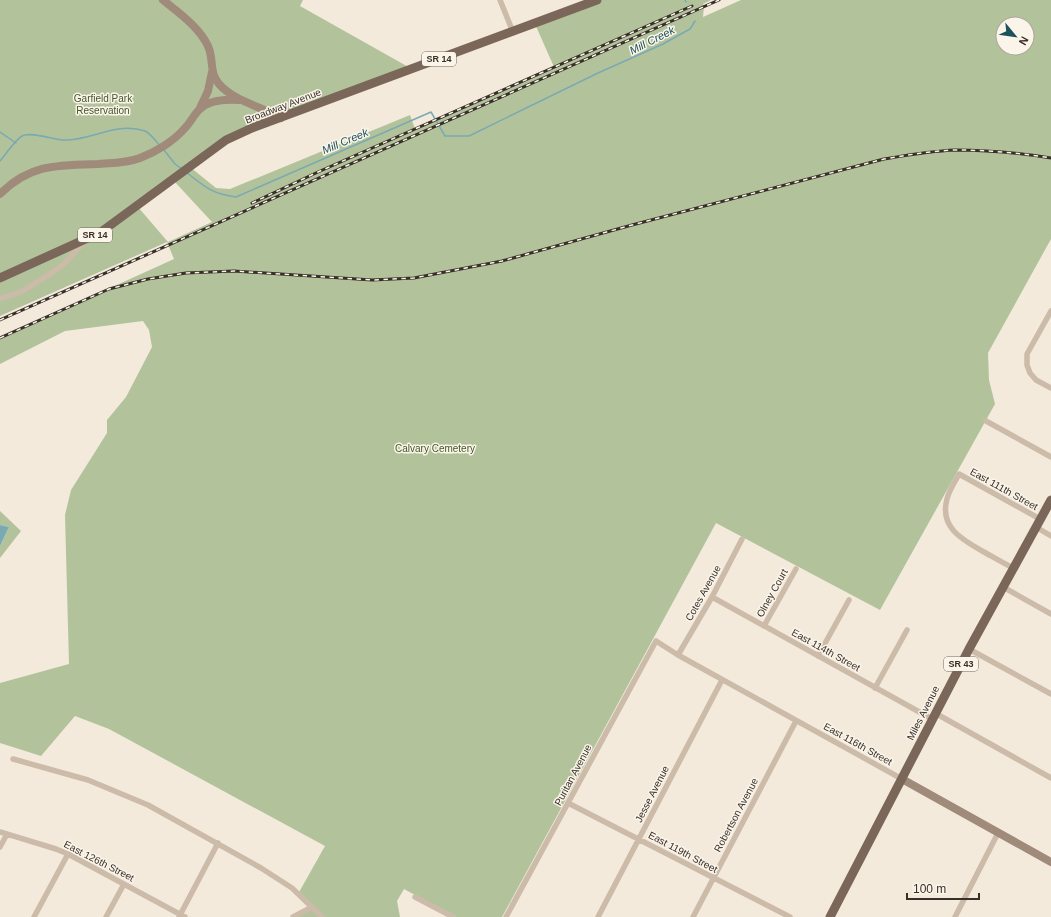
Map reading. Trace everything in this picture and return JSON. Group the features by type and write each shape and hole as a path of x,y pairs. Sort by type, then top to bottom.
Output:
{"main road":[{"name":"Broadway Avenue","path":"0,278 101,232 226,140 597,0"},
{"name":"Miles Avenue","path":"830,917 969,649 1051,500"}],"street":[{"path":"0,194 22,176 43,168 66,164 114,163 140,158 161,148 186,128 200,108 208,91 212,72 212,62 208,47 197,30 163,0"},
{"path":"500,0 513,32"},
{"path":"212,72 218,83 240,100 281,118"},
{"path":"200,108 216,100 240,100"},
{"path":"0,299 24,291 63,265 87,238"},
{"path":"1051,311 1027,354 1027,365 1030,373 1036,380 1051,388"},
{"path":"986,421 1051,457"},
{"name":"East 111th Street","path":"1013,568 965,542 956,535 949,524 946,512 947,499 959,474 1040,519"},
{"name":"East 111th Street","path":"1036,527 1051,536"},
{"name":"Cotes Avenue","path":"678,655 712,597 742,539"},
{"name":"Olney Court","path":"764,626 796,569"},
{"path":"1003,587 1051,614"},
{"name":"East 114th Street","path":"712,597 875,688 934,716 1051,778"},
{"path":"818,656 849,600"},
{"path":"875,688 907,630"},
{"name":"East 116th Street","path":"656,641 722,680 1051,862"},
{"name":"Puritan Avenue","path":"506,917 656,641"},
{"path":"969,649 1051,694"},
{"name":"Jesse Avenue","path":"598,917 722,680"},
{"name":"Robertson Avenue","path":"693,917 796,721"},
{"path":"13,759 88,780 148,805 261,868 292,888 322,917"},
{"name":"East 119th Street","path":"568,803 790,917"},
{"name":"East 126th Street","path":"0,832 68,854 182,916"},
{"path":"954,917 998,833"},
{"path":"0,847 7,834"},
{"path":"182,916 218,843"},
{"path":"34,917 68,854"},
{"path":"106,917 124,884"},
{"path":"415,897 453,917"},
{"path":"293,917 312,907"}],"green space":[{"name":"Calvary Cemetery","path":"0,0 303,0 300,6 412,69 253,128 190,167 216,188 230,189 410,115 415,129 554,67 535,24 597,0 711,0 703,4 703,17 741,0 1051,0 1051,239 988,353 989,380 995,404 880,610 716,523 502,917 456,917 404,889 397,901 400,917 293,917 312,907 298,894 325,846 109,729 75,716 41,756 0,743 0,683 69,664 65,515 71,490 107,433 107,420 126,397 152,347 149,330 143,321 65,331 0,364 0,338 174,259 167,242 0,316","holes":["173,180 212,222 168,242 138,207"]},
{"path":"0,511 21,531 0,558 0,546 9,527 0,525"}],"water":[{"path":"0,525 9,527 0,546"}],"waterway":[{"name":"Mill Creek","path":"186,172 209,189 221,194 236,197 431,112 445,136 469,136 598,73 663,44 690,29 695,21"},
{"name":"Mill Creek","path":"0,161 16,141 22,136 26,135 36,135 64,140 84,138 124,128 145,131 160,146"},
{"path":"0,132 16,143"},
{"name":"Mill Creek","path":"164,150 175,164 182,169"}],"railway":[{"path":"0,320 719,0"},
{"path":"252,203 318,172 692,6"},
{"path":"0,338 109,289 148,279 186,273 234,271 372,280 414,278 502,261 632,225 884,159 928,152 955,150 1003,152 1051,158"}],"park label":[{"name":"Garfield Park Reservation","path":"103,104"}]}
